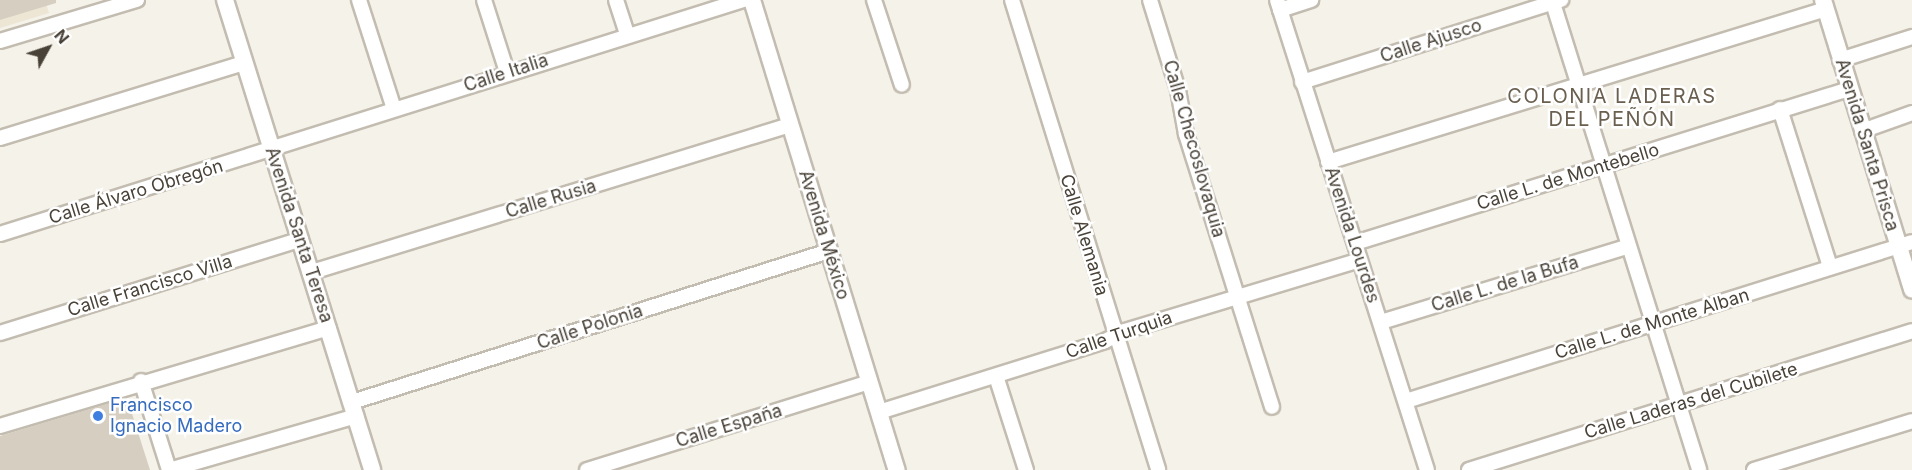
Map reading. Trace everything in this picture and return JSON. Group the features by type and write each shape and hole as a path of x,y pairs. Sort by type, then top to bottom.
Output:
{"street":[{"path":"0,41 137,0"},
{"name":"Avenida Santa Teresa","path":"225,0 312,272 372,470"},
{"path":"359,0 394,109"},
{"path":"484,0 507,72"},
{"path":"616,0 627,34"},
{"name":"Calle Italia","path":"272,150 507,72 742,0"},
{"name":"Avenida México","path":"752,0 897,470"},
{"path":"874,0 902,85"},
{"name":"Calle Alemania","path":"1012,0 1158,470"},
{"name":"Calle Checoslovaquia","path":"1150,0 1178,90 1186,134 1272,407"},
{"path":"1279,5 1311,0"},
{"path":"1555,1 1699,470"},
{"name":"Calle Ajusco","path":"1302,82 1555,1"},
{"path":"1328,162 1825,4"},
{"name":"Avenida Santa Prisca","path":"1825,4 1862,131 1905,244 1912,290"},
{"name":"Avenida Lourdes","path":"1279,5 1427,470"},
{"path":"1840,60 1912,37"},
{"path":"0,138 244,63"},
{"name":"Calle L. de Montebello","path":"1355,243 1849,88"},
{"path":"1780,109 1830,267"},
{"path":"1862,131 1912,113"},
{"name":"Calle Rusia","path":"312,272 790,125"},
{"name":"Calle Álvaro Obregón","path":"0,234 272,150"},
{"name":"Calle Francisco Villa","path":"0,333 301,239"},
{"name":"Calle L. de Monte Alban","path":"1406,401 1905,244"},
{"name":"Calle L. de la Bufa","path":"1381,322 1629,246"},
{"name":"Calle Polonia","path":"169,470 829,251"},
{"name":"Calle Turquia","path":"879,412 1360,260"},
{"path":"0,426 141,381 329,328"},
{"name":"Calle Laderas del Cubilete","path":"1469,470 1912,331"},
{"path":"996,376 1026,470"},
{"path":"141,381 169,470"},
{"name":"Calle España","path":"587,470 870,382"},
{"path":"1754,470 1912,421"}],"shaded area":[{"path":"0,0 45,0 49,13 0,28"}],"building":[{"path":"0,0 56,0 56,3 0,20"},
{"name":"Francisco Ignacio Madero","path":"127,398 150,470 0,470 0,436"}],"place":[{"name":"Francisco Ignacio Madero","path":"98,416"}],"district":[{"name":"COLONIA LADERAS DEL PEÑÓN","path":"1612,108"}]}
